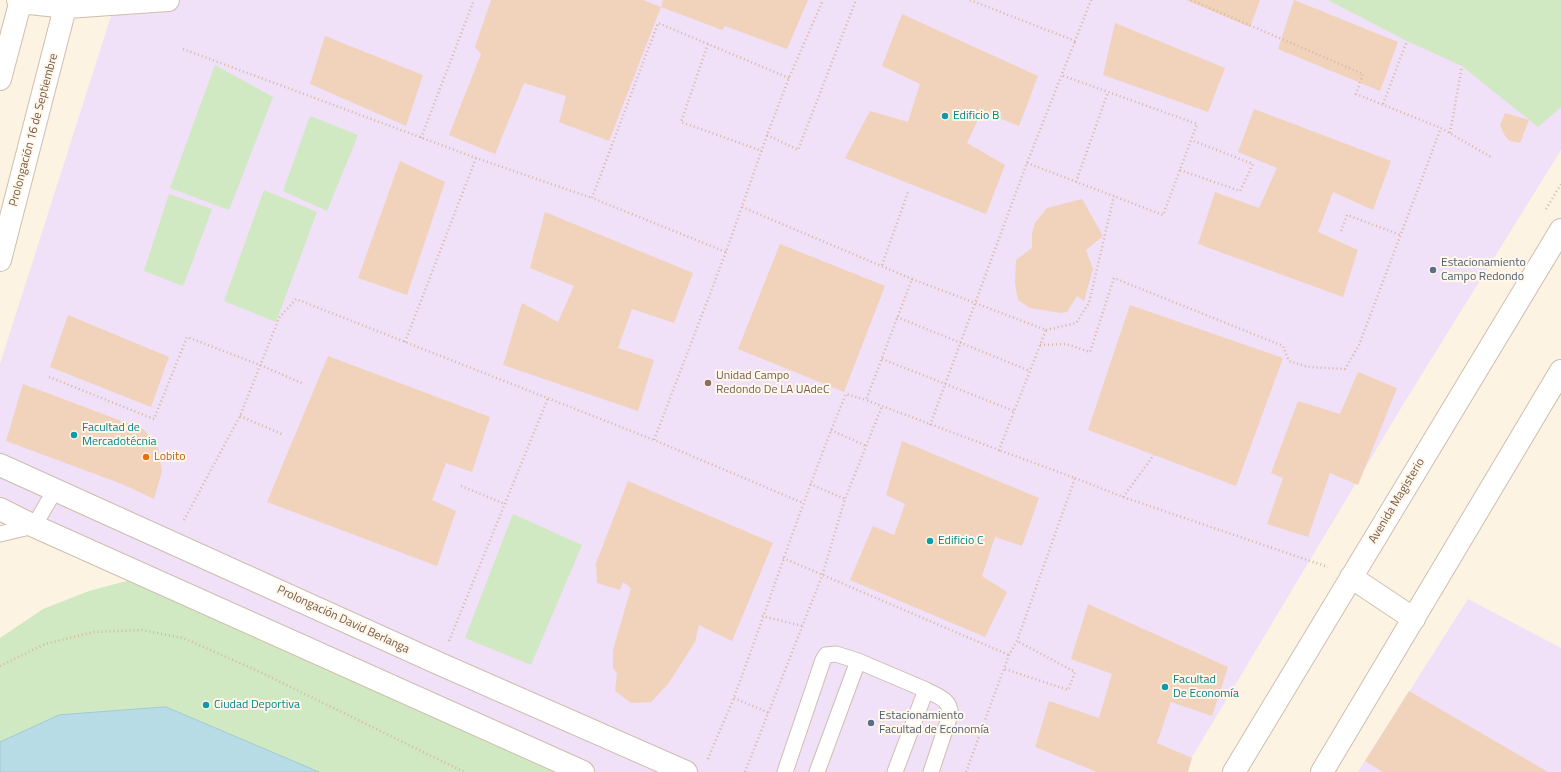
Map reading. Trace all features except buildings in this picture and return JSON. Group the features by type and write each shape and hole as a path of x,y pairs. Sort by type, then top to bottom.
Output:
{"street":[{"path":"0,79 20,1 67,4 168,0"},
{"name":"Prolongación 16 de Septiembre","path":"0,260 67,4"},
{"name":"Avenida Magisterio","path":"1234,772 1561,230"},
{"path":"1322,772 1561,371"},
{"name":"Prolongación David Berlanga","path":"0,465 440,664 695,769"},
{"path":"0,509 34,526 583,772"},
{"path":"1351,577 1414,619"}],"lane":[{"path":"0,534 34,526 55,490"},
{"path":"785,772 823,660 826,655 836,654 858,661 926,690 947,702 951,710 931,772"},
{"path":"817,772 858,661"},
{"path":"895,772 926,690"}],"path":[{"path":"421,138 474,0"},
{"path":"654,440 726,252 767,135 823,0"},
{"path":"767,135 798,150 856,0"},
{"path":"970,0 1075,41"},
{"path":"930,425 1027,163 1091,0"},
{"path":"1190,0 1363,74 1356,94 1441,128 1491,157"},
{"path":"592,198 658,23 790,78"},
{"path":"1383,104 1407,41"},
{"path":"708,44 681,122 762,151"},
{"path":"183,49 421,138 592,198 726,252"},
{"path":"1450,134 1462,66"},
{"path":"1027,163 1163,215 1197,124 1061,75"},
{"path":"1076,182 1108,92"},
{"path":"1040,345 1066,344 1090,352 1114,278 1282,346 1289,361 1308,367 1345,369 1359,345 1441,128"},
{"path":"1180,170 1240,191 1253,164 1191,140"},
{"path":"404,342 476,158"},
{"path":"882,265 908,192"},
{"path":"742,207 912,279 1046,330 1076,323 1089,303 1114,196"},
{"path":"1341,230 1347,215 1401,235"},
{"path":"866,400 912,279"},
{"path":"172,542 240,416 279,318 296,299 654,440 803,503"},
{"path":"897,317 1030,371"},
{"path":"999,450 1046,330"},
{"path":"49,377 154,419 187,337 260,365 304,384"},
{"path":"882,359 1014,410"},
{"path":"695,769 734,698 810,484 846,394 866,400 1075,478 1123,498 1308,560"},
{"path":"440,664 548,398"},
{"path":"745,772 822,576 845,499 882,406"},
{"path":"240,416 284,435"},
{"path":"831,430 866,446"},
{"path":"1123,498 1154,455"},
{"path":"966,772 1004,669 1017,641 1075,478"},
{"path":"810,484 845,499"},
{"path":"461,486 505,504"},
{"path":"783,558 822,576 1010,655"},
{"path":"762,616 803,626"},
{"path":"0,666 45,644 94,632 142,630 183,638 260,672 464,772"},
{"path":"1004,669 1068,690 1075,672 1017,641"},
{"path":"734,698 769,713"}],"shaded area":[{"name":"Unidad Campo Redondo De LA UAdeC","path":"158,0 1561,0 1561,150 1404,403 1183,772 557,772 0,523 0,364 113,10"},
{"path":"1468,599 1561,648 1561,772 1358,772"}],"green space":[{"path":"1328,0 1561,0 1561,107 1538,127 1462,66 1407,41"},
{"path":"215,65 273,97 229,210 170,188"},
{"path":"310,116 358,135 327,211 283,191"},
{"path":"264,190 317,212 276,322 224,301"},
{"path":"169,194 212,209 183,286 144,271"},
{"path":"513,514 582,545 531,665 465,638"},
{"name":"Ciudad Deportiva","path":"134,579 561,772 0,772 0,638 43,609 89,591"}],"water":[{"path":"166,707 319,772 0,772 0,742 59,715"}],"place":[{"name":"Edificio B","path":"945,116"},
{"name":"Estacionamiento Campo Redondo","path":"1433,270"},
{"name":"Unidad Campo Redondo De LA UAdeC","path":"708,383"},
{"name":"Facultad de Mercadotécnia","path":"74,435"},
{"name":"Lobito","path":"146,457"},
{"name":"Edificio C","path":"930,541"},
{"name":"Facultad De Economía","path":"1165,687"},
{"name":"Ciudad Deportiva","path":"206,705"},
{"name":"Estacionamiento Facultad de Economía","path":"871,723"}]}
